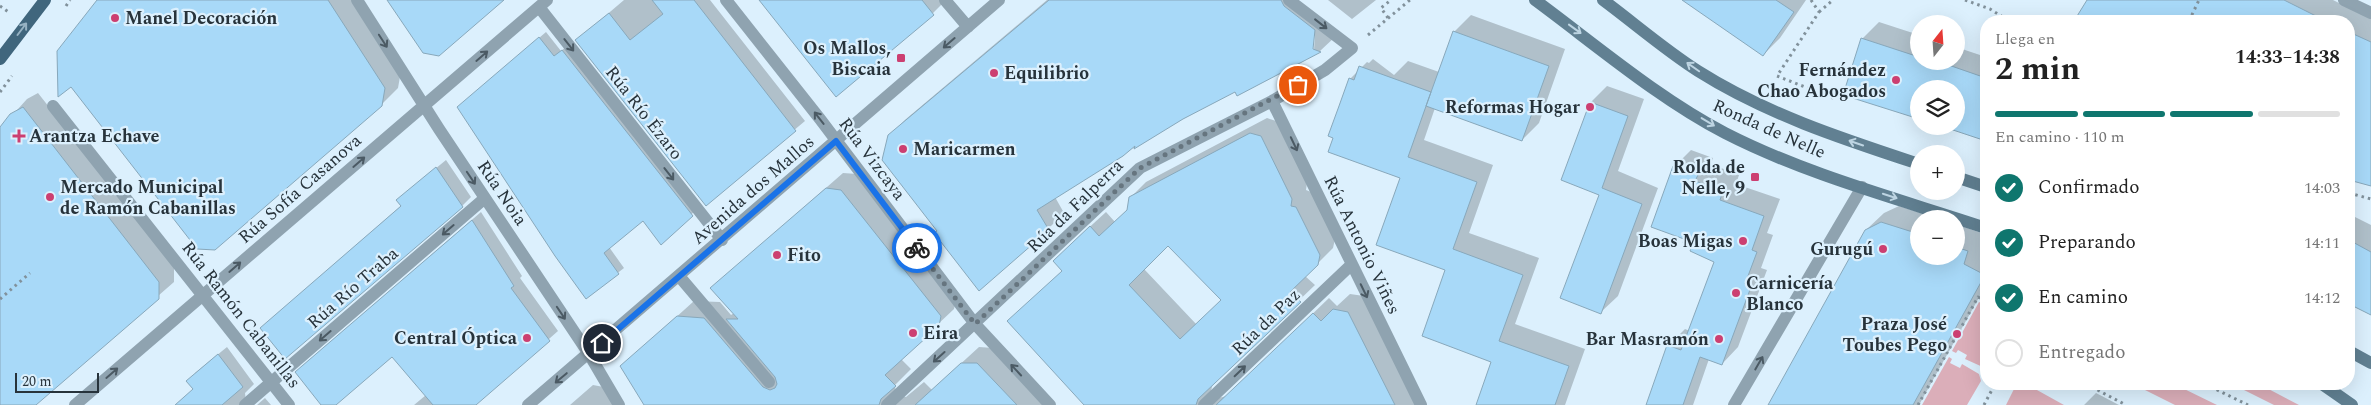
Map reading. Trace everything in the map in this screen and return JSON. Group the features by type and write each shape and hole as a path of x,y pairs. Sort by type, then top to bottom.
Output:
{"main road":[{"path":"0,59 45,0"}],"street":[{"name":"Rúa Noia","path":"357,0 424,106 589,354 619,405"},
{"name":"Rúa Vizcaya","path":"726,0 975,324 1050,405"},
{"path":"945,0 968,27"},
{"name":"Avenida dos Mallos","path":"528,405 1000,0"},
{"path":"1289,0 1352,48"},
{"name":"Ronda de Nelle","path":"1535,0 1674,102 1725,133 1790,162 1980,226"},
{"name":"Ronda de Nelle","path":"1602,0 1697,70 1756,103 1839,138 1910,161"},
{"path":"2344,0 2371,13"},
{"name":"Rúa Sofía Casanova","path":"75,405 543,3"},
{"name":"Rúa Río Ézaro","path":"543,3 722,240"},
{"name":"Rúa da Falperra","path":"888,405 1140,168 1272,100 1325,70 1352,48"},
{"name":"Rúa Antonio Viñes","path":"1272,100 1420,405"},
{"name":"Rúa Ramón Cabanillas","path":"53,106 289,405"},
{"path":"1965,180 1980,185"},
{"path":"1734,405 1862,186"},
{"name":"Rúa Río Traba","path":"245,405 485,198"},
{"name":"Rúa da Paz","path":"1204,405 1351,265"},
{"path":"679,276 769,382"},
{"path":"2355,354 2371,363"},
{"path":"2331,390 2352,405"}],"path":[{"path":"1388,18 1381,8 1391,0"},
{"path":"1352,48 1410,0"},
{"path":"1811,0 1819,12"},
{"path":"1833,0 1819,12 1777,76 1833,98"},
{"path":"1965,0 1990,9 2000,15"},
{"path":"2191,15 2199,0"},
{"path":"0,6 10,13"},
{"path":"2355,195 2371,199"},
{"path":"0,299 30,273"},
{"path":"1918,405 1978,297 1980,298"},
{"path":"1984,405 1992,390"},
{"path":"2097,390 2126,405"},
{"path":"2217,390 2248,405"}],"shaded area":[{"path":"1980,302 1980,366 1965,359 1967,355 1958,350 1956,353 1952,351"},
{"path":"1949,357 1952,359 1950,363 1960,368 1962,364 1979,374 1980,383 1967,405 1922,405"},
{"path":"2014,390 2037,390 2064,405 2006,405"},
{"path":"2145,390 2186,390 2217,405 2175,405"},
{"path":"2244,390 2270,390 2299,405 2274,405"}],"building":[{"path":"97,0 328,0 385,88 382,106 215,250 197,249 71,87 58,97 57,51"},
{"path":"387,0 504,0 439,56 423,53"},
{"path":"652,0 694,0 796,131 706,206 575,40 609,13 630,40 663,14"},
{"path":"759,0 922,0 934,15 836,97"},
{"path":"1049,0 1281,0 1284,6 1315,30 1313,49 1321,52 1237,96 1235,92 1183,119 1134,149 1135,146 1123,156 1037,210 1049,230 979,291 934,233 937,231 882,160 888,135"},
{"path":"1682,0 1776,0 1794,12 1763,56"},
{"path":"2087,0 2284,0 2314,15 2078,15"},
{"path":"1453,31 1549,66 1522,141 1426,106"},
{"path":"2355,35 2371,42 2371,186 2355,182"},
{"path":"539,37 554,56 562,50 693,216 661,245 643,221 604,253 619,274 586,299 555,256 457,107"},
{"path":"1861,38 1910,54 1910,70 1963,70 1980,76 1980,139 1965,134 1965,80 1910,80 1910,116 1843,95"},
{"path":"1359,66 1431,92 1408,157 1477,182 1453,249 1523,275 1499,341 1569,366 1555,405 1476,405 1491,362 1422,336 1445,270 1376,245 1400,178 1328,152 1333,138 1328,136 1349,78 1354,80"},
{"path":"1590,102 1628,116 1602,188 1642,204 1601,314 1560,298 1599,195 1561,180"},
{"path":"23,107 159,282 159,299 36,405 0,405 0,127 10,114"},
{"path":"1250,133 1261,136 1292,199 1291,206 1296,207 1320,255 1318,265 1290,292 1301,302 1198,399 1196,405 1084,405 1007,321 1062,271 1053,261 1090,226 1099,236 1127,210 1129,197","holes":["1168,246 1221,300 1180,339 1129,285"]},
{"path":"1673,166 1698,175 1695,181 1723,191 1720,200 1764,216 1752,250 1757,252 1745,284 1751,287 1722,365 1700,357 1683,405 1646,405 1667,345 1681,350 1714,262 1690,251 1692,246 1683,243 1684,239 1651,227"},
{"path":"436,167 463,207 285,359 260,328 401,206 396,200"},
{"path":"826,188 841,190 941,316 939,326 885,375 896,386 881,399 879,405 644,405 620,366 677,316 704,318 763,387 770,390 775,388 777,384 775,377 726,319 738,319 710,288"},
{"path":"472,220 514,286 511,288 550,341 476,405 433,405 392,357 336,405 321,405 295,372"},
{"path":"1881,222 1910,231 1910,265 1965,265 1980,272 1980,284 1913,405 1768,405 1865,230"},
{"path":"2355,243 2371,252 2371,315 2355,307"},
{"path":"1965,250 1968,251 1965,261"},
{"path":"1333,309 1348,312 1395,405 1216,405 1313,313 1321,321"},
{"path":"218,354 243,387 222,405 175,405 193,389 186,381"},
{"path":"961,363 977,363 1017,405 915,405"}],"way so far":[{"path":"917,248 975,324 1140,168 1298,85"}],"place":[{"name":"Manel Decoración","path":"115,18"},
{"name":"Os Mallos, Biscaia","path":"901,58"},
{"name":"Equilibrio","path":"994,73"},
{"name":"Fernández Chao Abogados","path":"1896,80"},
{"name":"Reformas Hogar","path":"1590,107"},
{"name":"Arantza Echave","path":"19,136"},
{"name":"Maricarmen","path":"903,149"},
{"name":"Rolda de Nelle, 9","path":"1755,177"},
{"name":"Mercado Municipal de Ramón Cabanillas","path":"50,197"},
{"name":"Boas Migas","path":"1743,241"},
{"name":"Gurugú","path":"1883,249"},
{"name":"Fito","path":"777,255"},
{"name":"Carnicería Blanco","path":"1736,293"},
{"name":"Eira","path":"913,333"},
{"name":"Praza José Toubes Pego","path":"1957,334"},
{"name":"Central Óptica","path":"527,338"},
{"name":"Bar Masramón","path":"1719,339"}],"route":[{"path":"602,343 836,141 917,248"}]}
